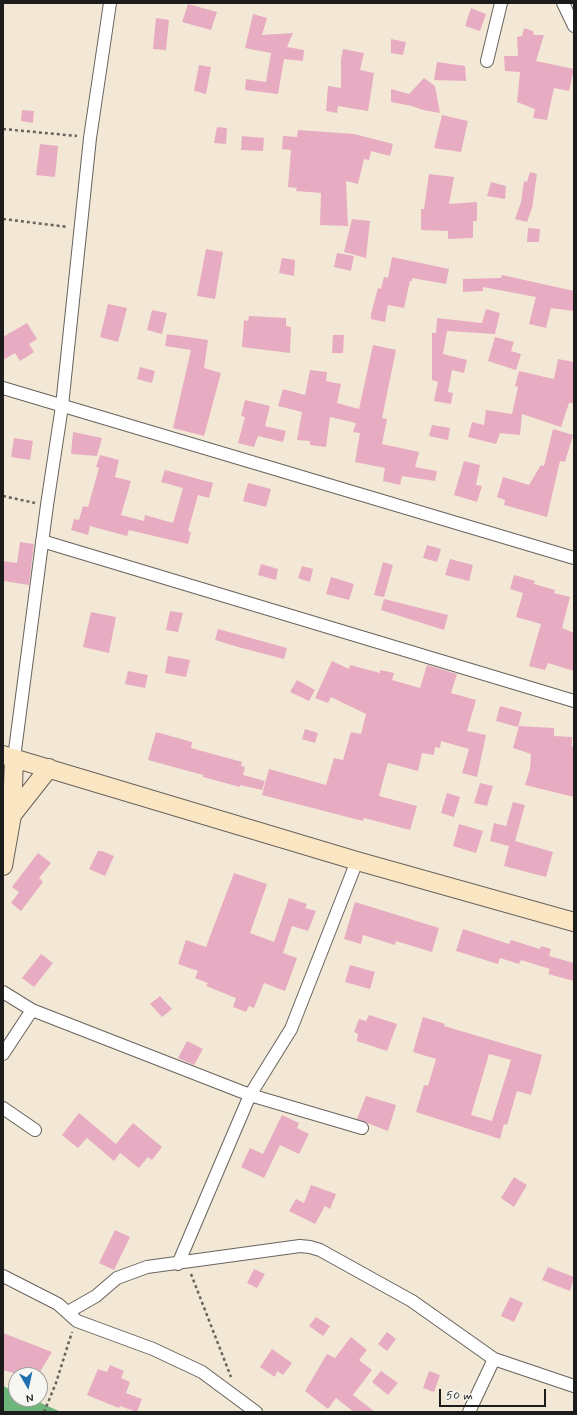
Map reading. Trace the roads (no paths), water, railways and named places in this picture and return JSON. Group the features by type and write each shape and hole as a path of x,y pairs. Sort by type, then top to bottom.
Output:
{"main road":[{"path":"3,866 12,815 8,756 357,861 574,922"},
{"path":"12,815 49,768"}],"street":[{"path":"8,756 62,406 90,138 110,3"},
{"path":"487,61 501,3"},
{"path":"563,3 574,26"},
{"path":"3,388 574,558"},
{"path":"42,541 574,700"},
{"path":"178,1264 250,1095 291,1029 357,861"},
{"path":"3,992 32,1010 250,1095 362,1128"},
{"path":"3,1054 32,1010"},
{"path":"3,1108 35,1130"},
{"path":"72,1316 117,1278 147,1267 178,1264 300,1246 320,1250 412,1301 494,1360 574,1386"},
{"path":"3,1276 58,1304 72,1316 153,1349 202,1372 256,1412"},
{"path":"469,1412 494,1360"}]}
